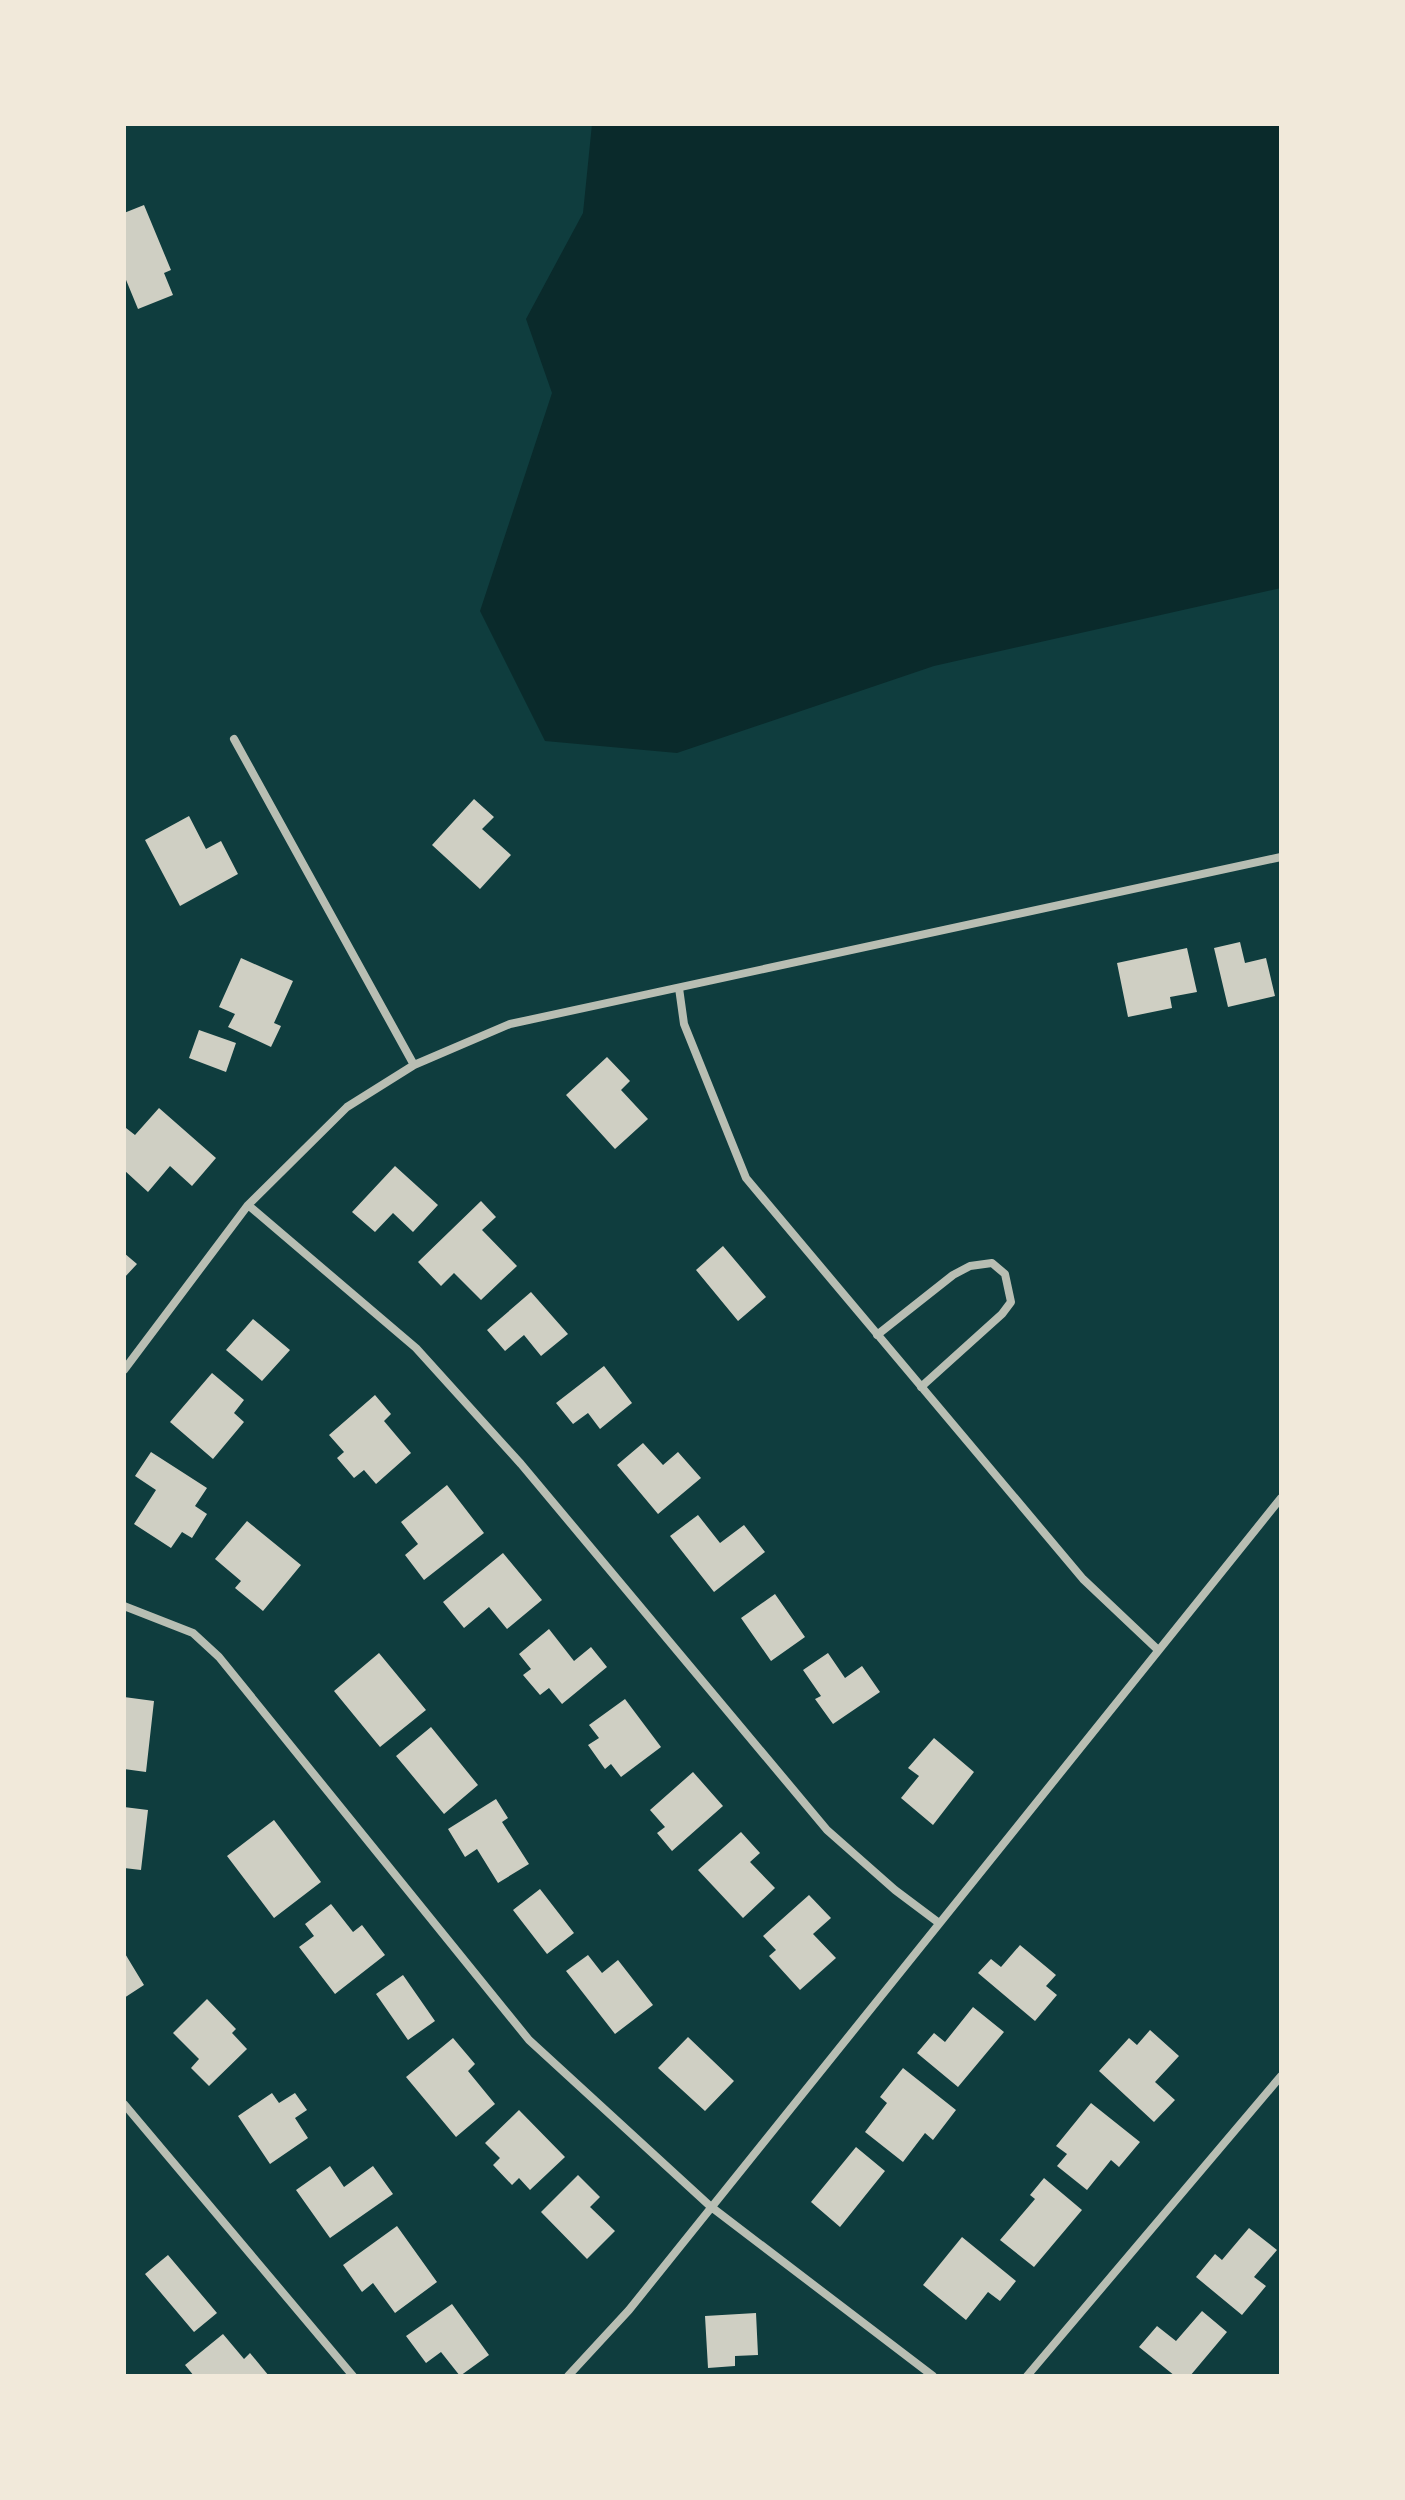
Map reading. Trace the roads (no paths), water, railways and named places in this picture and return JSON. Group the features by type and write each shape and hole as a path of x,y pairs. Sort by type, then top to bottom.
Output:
{"street":[{"path":"234,739 414,1065"},
{"path":"124,1370 248,1205 347,1107 414,1065 510,1024 1281,857"},
{"path":"679,988 684,1024 746,1178 1083,1579 1157,1649"},
{"path":"248,1205 416,1348 512,1453 827,1830 895,1890 939,1923"},
{"path":"877,1335 970,1266 992,1263 1005,1274 1011,1302 1002,1314 921,1387"},
{"path":"568,2376 629,2310 1281,1498"},
{"path":"124,1606 168,1620 193,1633 219,1657 529,2040 710,2206 933,2376"},
{"path":"1027,2376 1281,2076"},
{"path":"124,2104 353,2376"}],"water":[{"path":"592,124 1281,124 1281,588 934,666 677,753 545,741 480,611 552,393 526,319 583,213"}]}
